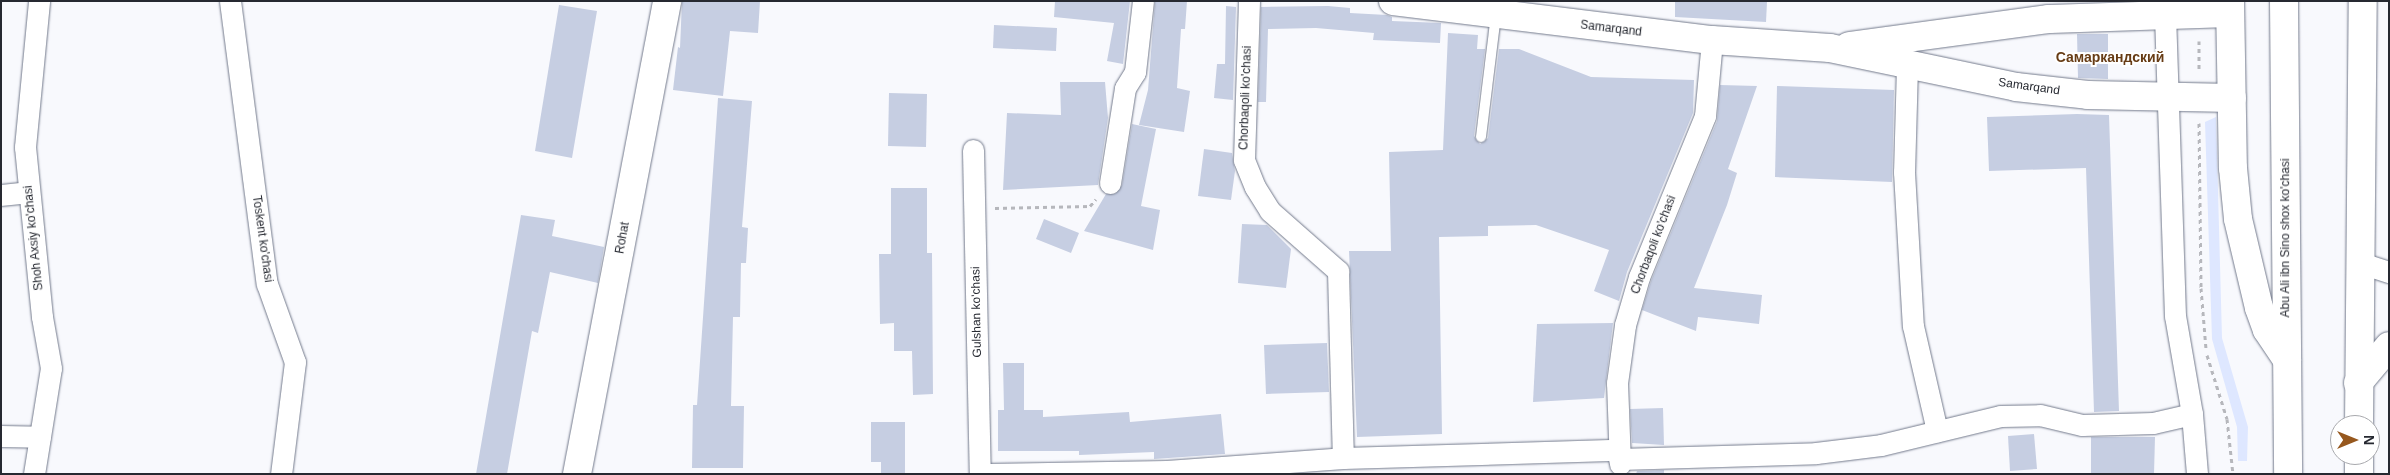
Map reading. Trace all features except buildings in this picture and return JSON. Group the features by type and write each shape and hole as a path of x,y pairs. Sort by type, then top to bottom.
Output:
{"street":[{"name":"Shoh Axsiy ko'chasi","path":"34,474 51,368 28,192 25,147 27,104 39,1"},
{"name":"Toskent ko'chasi","path":"230,1 267,284 295,362 281,474"},
{"name":"Rohat","path":"577,474 667,1"},
{"path":"1110,183 1125,88 1135,72 1143,1"},
{"name":"Chorbaqoli ko'chasi","path":"1249,1 1244,160 1254,187 1270,211 1338,271 1343,458"},
{"name":"Samarqand","path":"1393,1 1497,8 1712,40 1830,48 1907,66 2016,87 2088,95 2232,98"},
{"name":"Abu Ali ibn Sino shox ko'chasi","path":"2284,1 2288,474"},
{"path":"2359,415 2363,1"},
{"path":"2230,7 2233,168 2244,250 2267,330 2287,360"},
{"name":"Samarqand","path":"1830,48 2049,19 2165,14 2230,7"},
{"path":"2165,14 2175,316 2192,414 2197,474"},
{"name":"Chorbaqoli ko'chasi","path":"1619,461 1617,383 1626,325 1639,277 1705,116 1712,40"},
{"path":"1907,66 1904,172 1912,326 1937,431"},
{"name":"Gulshan ko'chasi","path":"973,150 980,474"},
{"path":"1,194 28,192"},
{"path":"2361,263 2389,272"},
{"path":"2358,383 2389,346"},
{"path":"989,474 1167,471 1343,458 1619,461 1816,453 1881,444 2001,416 2040,415 2082,425 2153,423 2192,414"},
{"path":"1,436 40,437"}],"lane":[{"path":"1481,137 1497,8"}],"path":[{"path":"2199,38 2199,75"},
{"path":"2199,112 2201,288 2206,344 2227,419 2233,474"},
{"path":"975,208 1090,206 1110,183"}],"shaded area":[{"path":"2216,117 2222,338 2248,427 2247,461 2238,461 2237,427 2212,339 2205,122"}],"district":[{"name":"Самаркандский","path":"2110,57"}]}
